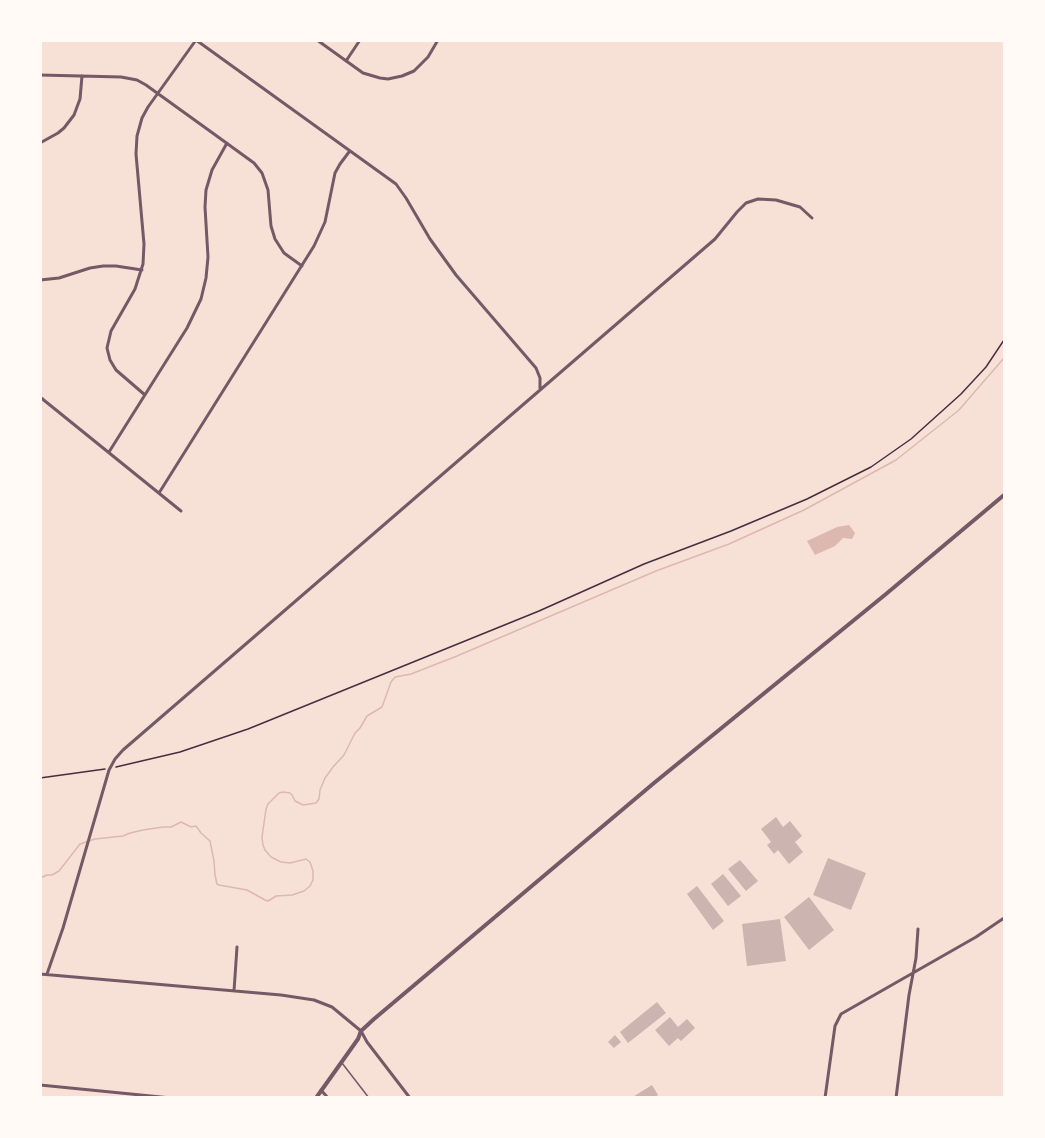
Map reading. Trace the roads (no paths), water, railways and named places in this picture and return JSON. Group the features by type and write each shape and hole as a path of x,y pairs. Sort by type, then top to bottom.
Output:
{"street":[{"path":"145,395 116,370 110,360 108,348 111,331 135,289 142,270 144,244 136,142 142,118 196,40 390,179 401,190 430,239 456,275 536,368 540,378 540,389"},
{"path":"316,40 358,71 388,79 406,75 421,65 438,40"},
{"path":"346,62 360,40"},
{"path":"40,75 130,78 143,83 227,143 254,163 262,173 268,190 274,240 284,253 302,266"},
{"path":"40,143 50,139 64,128 74,116 80,99 82,76"},
{"path":"109,452 187,328 201,299 208,257 206,190 212,170 227,143"},
{"path":"159,493 314,246 327,213 335,173 350,151"},
{"path":"47,974 110,768 118,755 137,736 715,239 746,203 758,199 776,200 800,207 812,218"},
{"path":"40,280 59,278 103,266 142,270"},
{"path":"40,397 181,511"},
{"path":"316,1098 361,1031 374,1019 729,721 1005,495"},
{"path":"825,1098 837,1018 845,1011 976,937 1005,918"},
{"path":"896,1098 918,929"},
{"path":"234,991 237,947"},
{"path":"40,974 314,1000 341,1013 361,1031 410,1098"},
{"path":"40,1085 171,1098"},
{"path":"321,1090 328,1098"}],"lane":[{"path":"341,1062 369,1098"}],"waterway":[{"path":"40,878 59,871 80,844 143,830 171,827 181,822 191,827 196,826 210,841 217,884 247,890 268,901 276,896 292,895 304,891 313,880 310,862 306,859 290,863 281,862 271,857 265,850 262,837 268,804 283,792 290,793 295,801 303,805 316,803 325,778 344,755 367,716 382,707 395,677 411,674 457,656 656,571 729,544 804,510 896,460 959,410 1004,358"}]}
